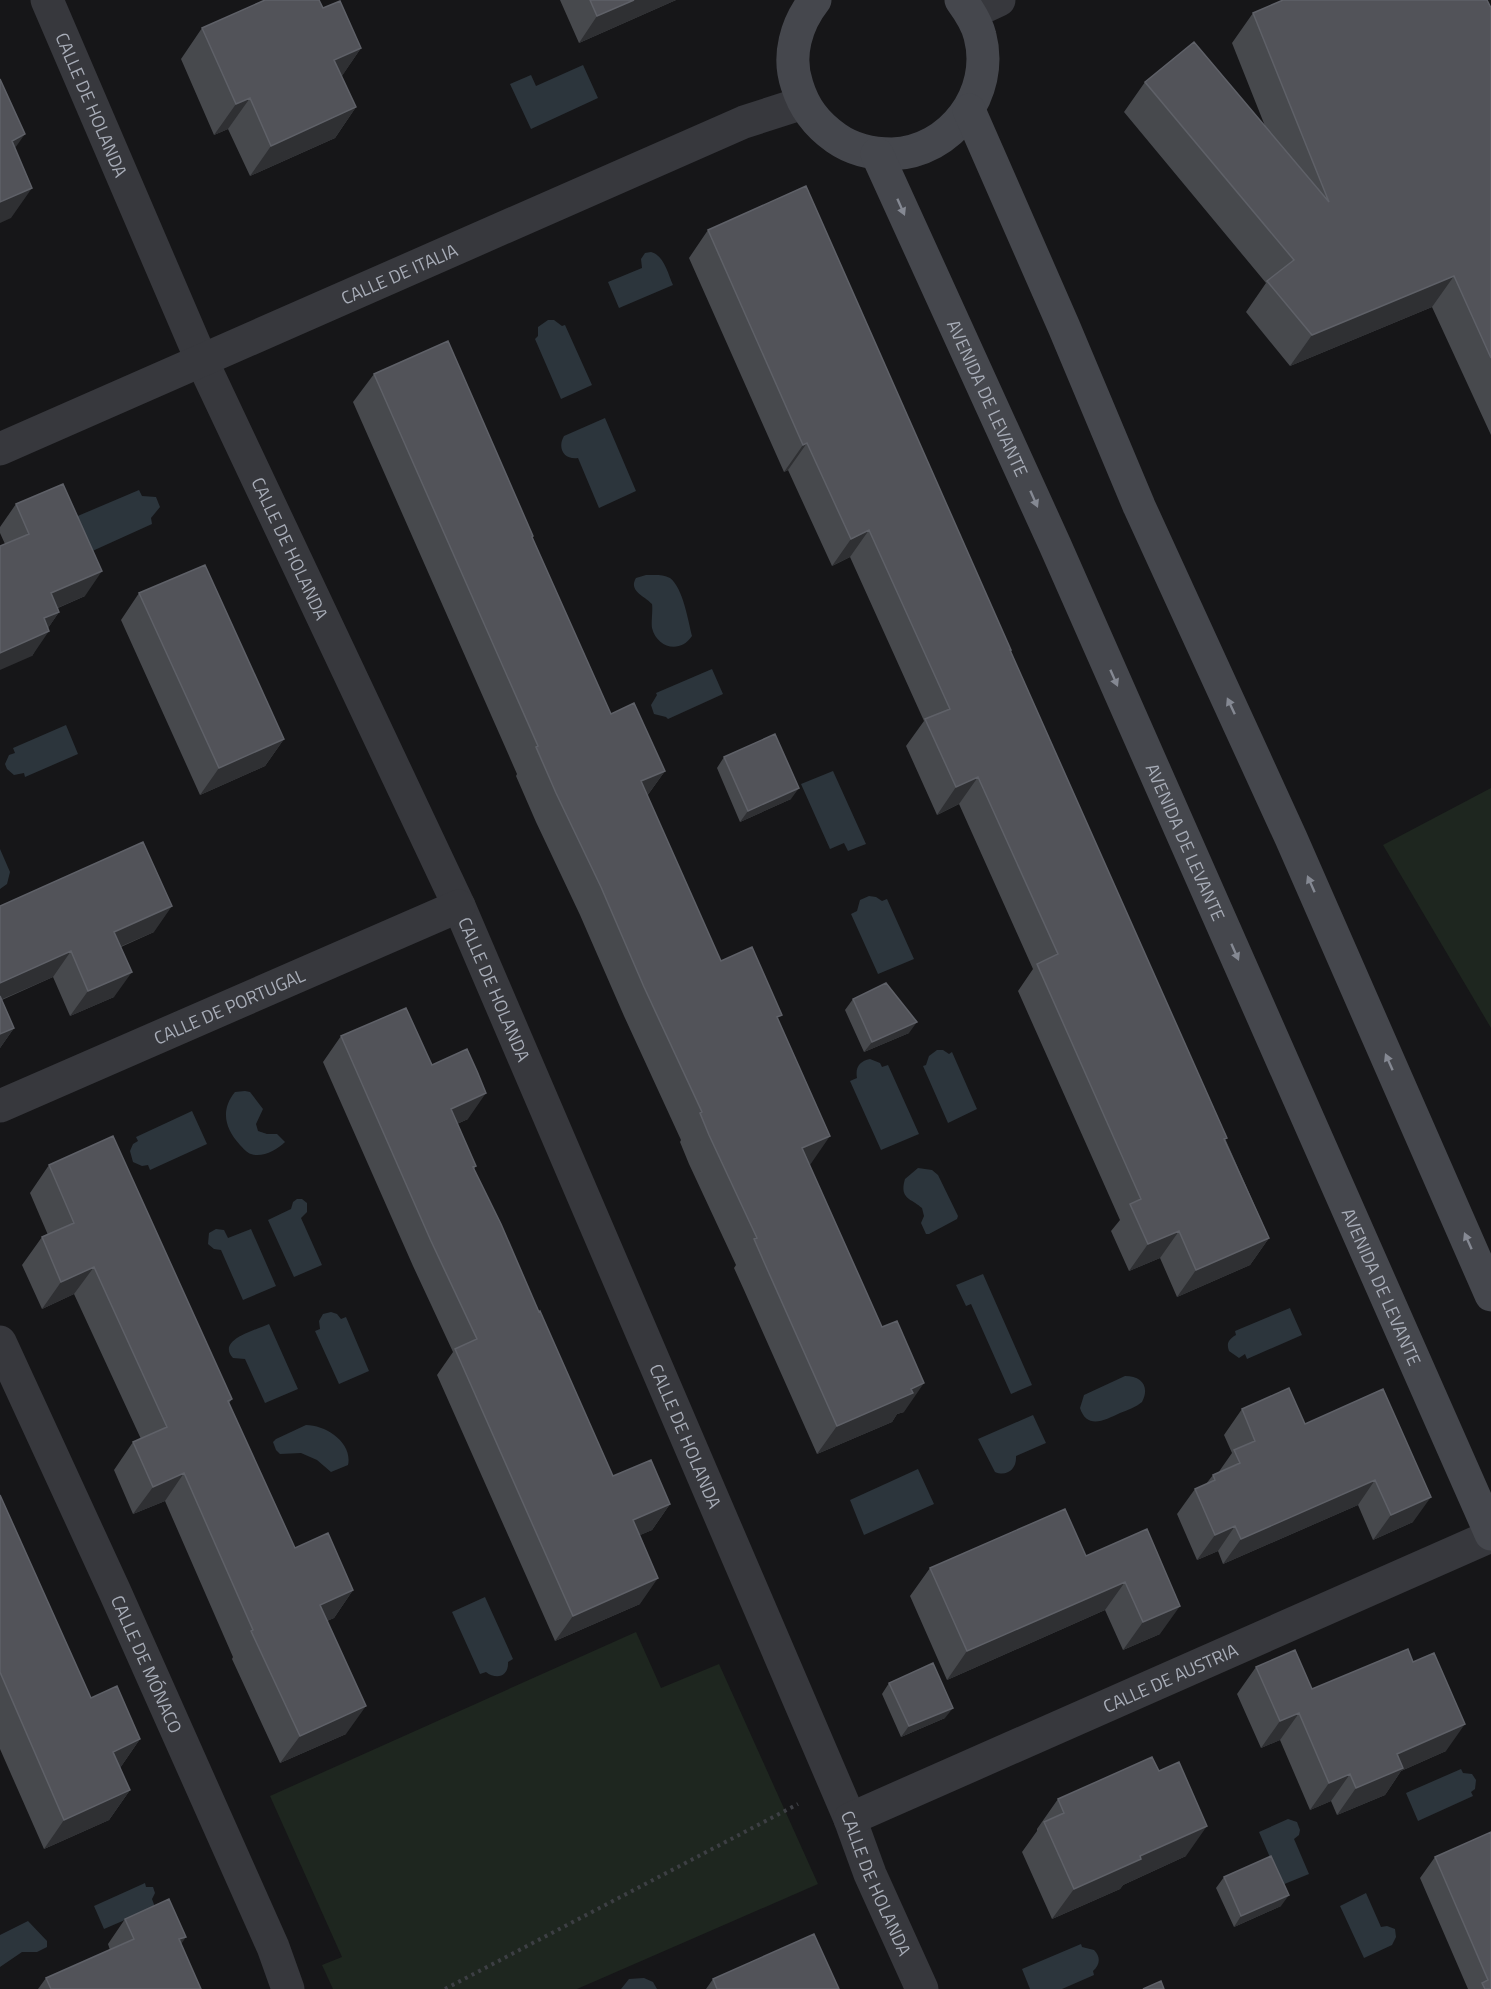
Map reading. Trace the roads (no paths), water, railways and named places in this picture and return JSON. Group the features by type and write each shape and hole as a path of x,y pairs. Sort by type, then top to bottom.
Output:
{"street":[{"name":"CALLE DE HOLANDA","path":"47,0 201,359 459,906 850,1819 870,1874 922,1989"},
{"path":"806,5 794,44 793,74 803,103 821,128 847,146 877,154 904,153 929,145 952,130 969,110 980,86 983,62 977,4"},
{"name":"CALLE DE ITALIA","path":"0,449 744,122 803,103"},
{"path":"969,110 1139,506 1291,838 1491,1294"},
{"name":"AVENIDA DE LEVANTE","path":"877,154 1055,545 1491,1535"},
{"name":"CALLE DE PORTUGAL","path":"0,1106 459,906"},
{"name":"CALLE DE MÓNACO","path":"0,1342 273,1947 288,1989"},
{"name":"CALLE DE AUSTRIA","path":"850,1819 1491,1535"}]}
